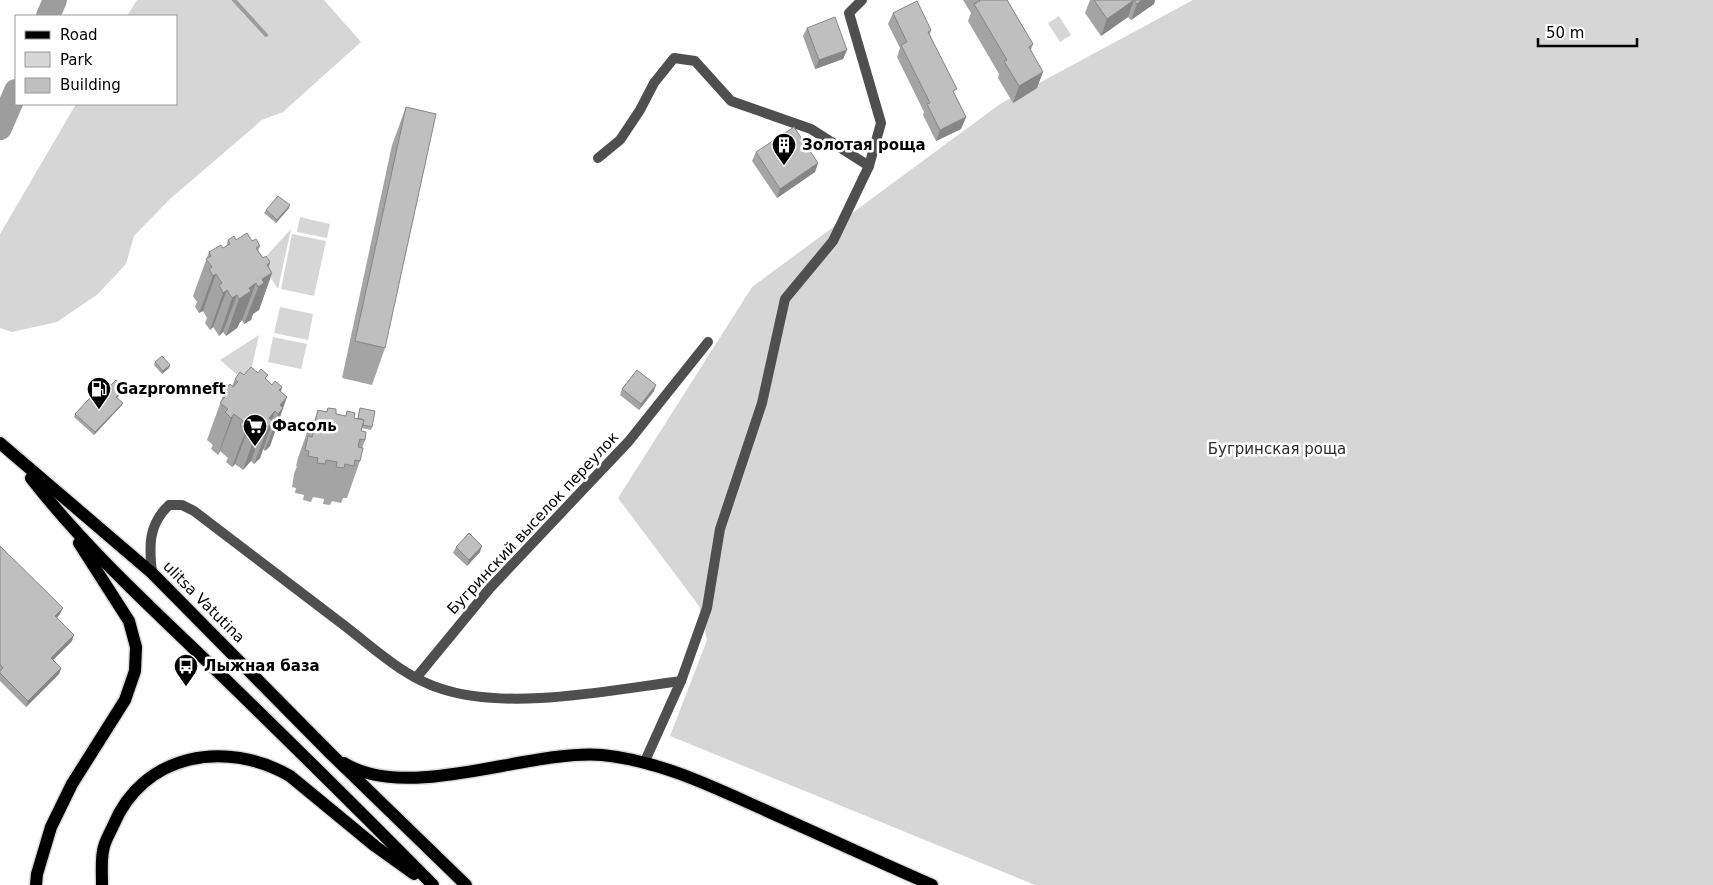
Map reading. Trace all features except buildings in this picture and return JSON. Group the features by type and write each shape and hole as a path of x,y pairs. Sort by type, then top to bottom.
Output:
{"main road":[{"name":"ulitsa Vatutina","path":"0,443 15,458 152,573 331,754 466,885"},
{"name":"ulitsa Vatutina","path":"15,458 65,522 433,885"},
{"path":"36,885 37,874 51,827 72,784 125,700 135,671 136,647 129,621 65,522"},
{"path":"331,754 350,766 372,773 417,778 563,757 599,755 645,761 701,781 932,885"},
{"path":"102,885 103,850 121,806 146,779 175,763 198,756 245,759 278,769 290,776 375,846 429,885"}],"street":[{"path":"645,761 682,681 706,608 720,529 762,403 785,299 833,241 869,166 881,123 848,13 862,0"},
{"path":"598,158 620,140 640,110 654,82 674,58 695,61 731,101 810,129 869,166"},
{"name":"Бугринский выселок переулок","path":"416,678 490,588 629,441 708,342"},
{"path":"152,573 150,547 156,520 169,505 182,505 202,517 398,668 441,689 469,695 513,698 563,695 682,681"}],"green space":[{"path":"137,0 324,0 361,42 283,112 262,120 170,199 134,236 126,264 98,294 57,322 12,332 0,328 0,234 75,105 178,105 178,15 128,15"},
{"name":"Бугринская роща","path":"1193,0 1713,0 1713,885 1035,885 670,736 707,640 699,606 618,498 752,287 1000,104"},
{"path":"1059,16 1071,35 1060,42 1048,23"},
{"path":"300,217 330,224 327,238 297,232"},
{"path":"291,229 278,289 261,262"},
{"path":"292,234 326,241 314,296 281,289"},
{"path":"280,307 313,314 308,340 274,333"},
{"path":"259,335 248,384 220,360"},
{"path":"273,337 307,344 301,369 268,362"}],"waterway":[{"path":"48,15 55,0"},
{"path":"234,0 266,35"},
{"path":"0,128 15,93"}],"place":[{"name":"Золотая роща","path":"784,166"},
{"name":"Gazpromneft","path":"99,410"},
{"name":"Фасоль","path":"255,447"},
{"name":"Лыжная база","path":"186,687"}]}
